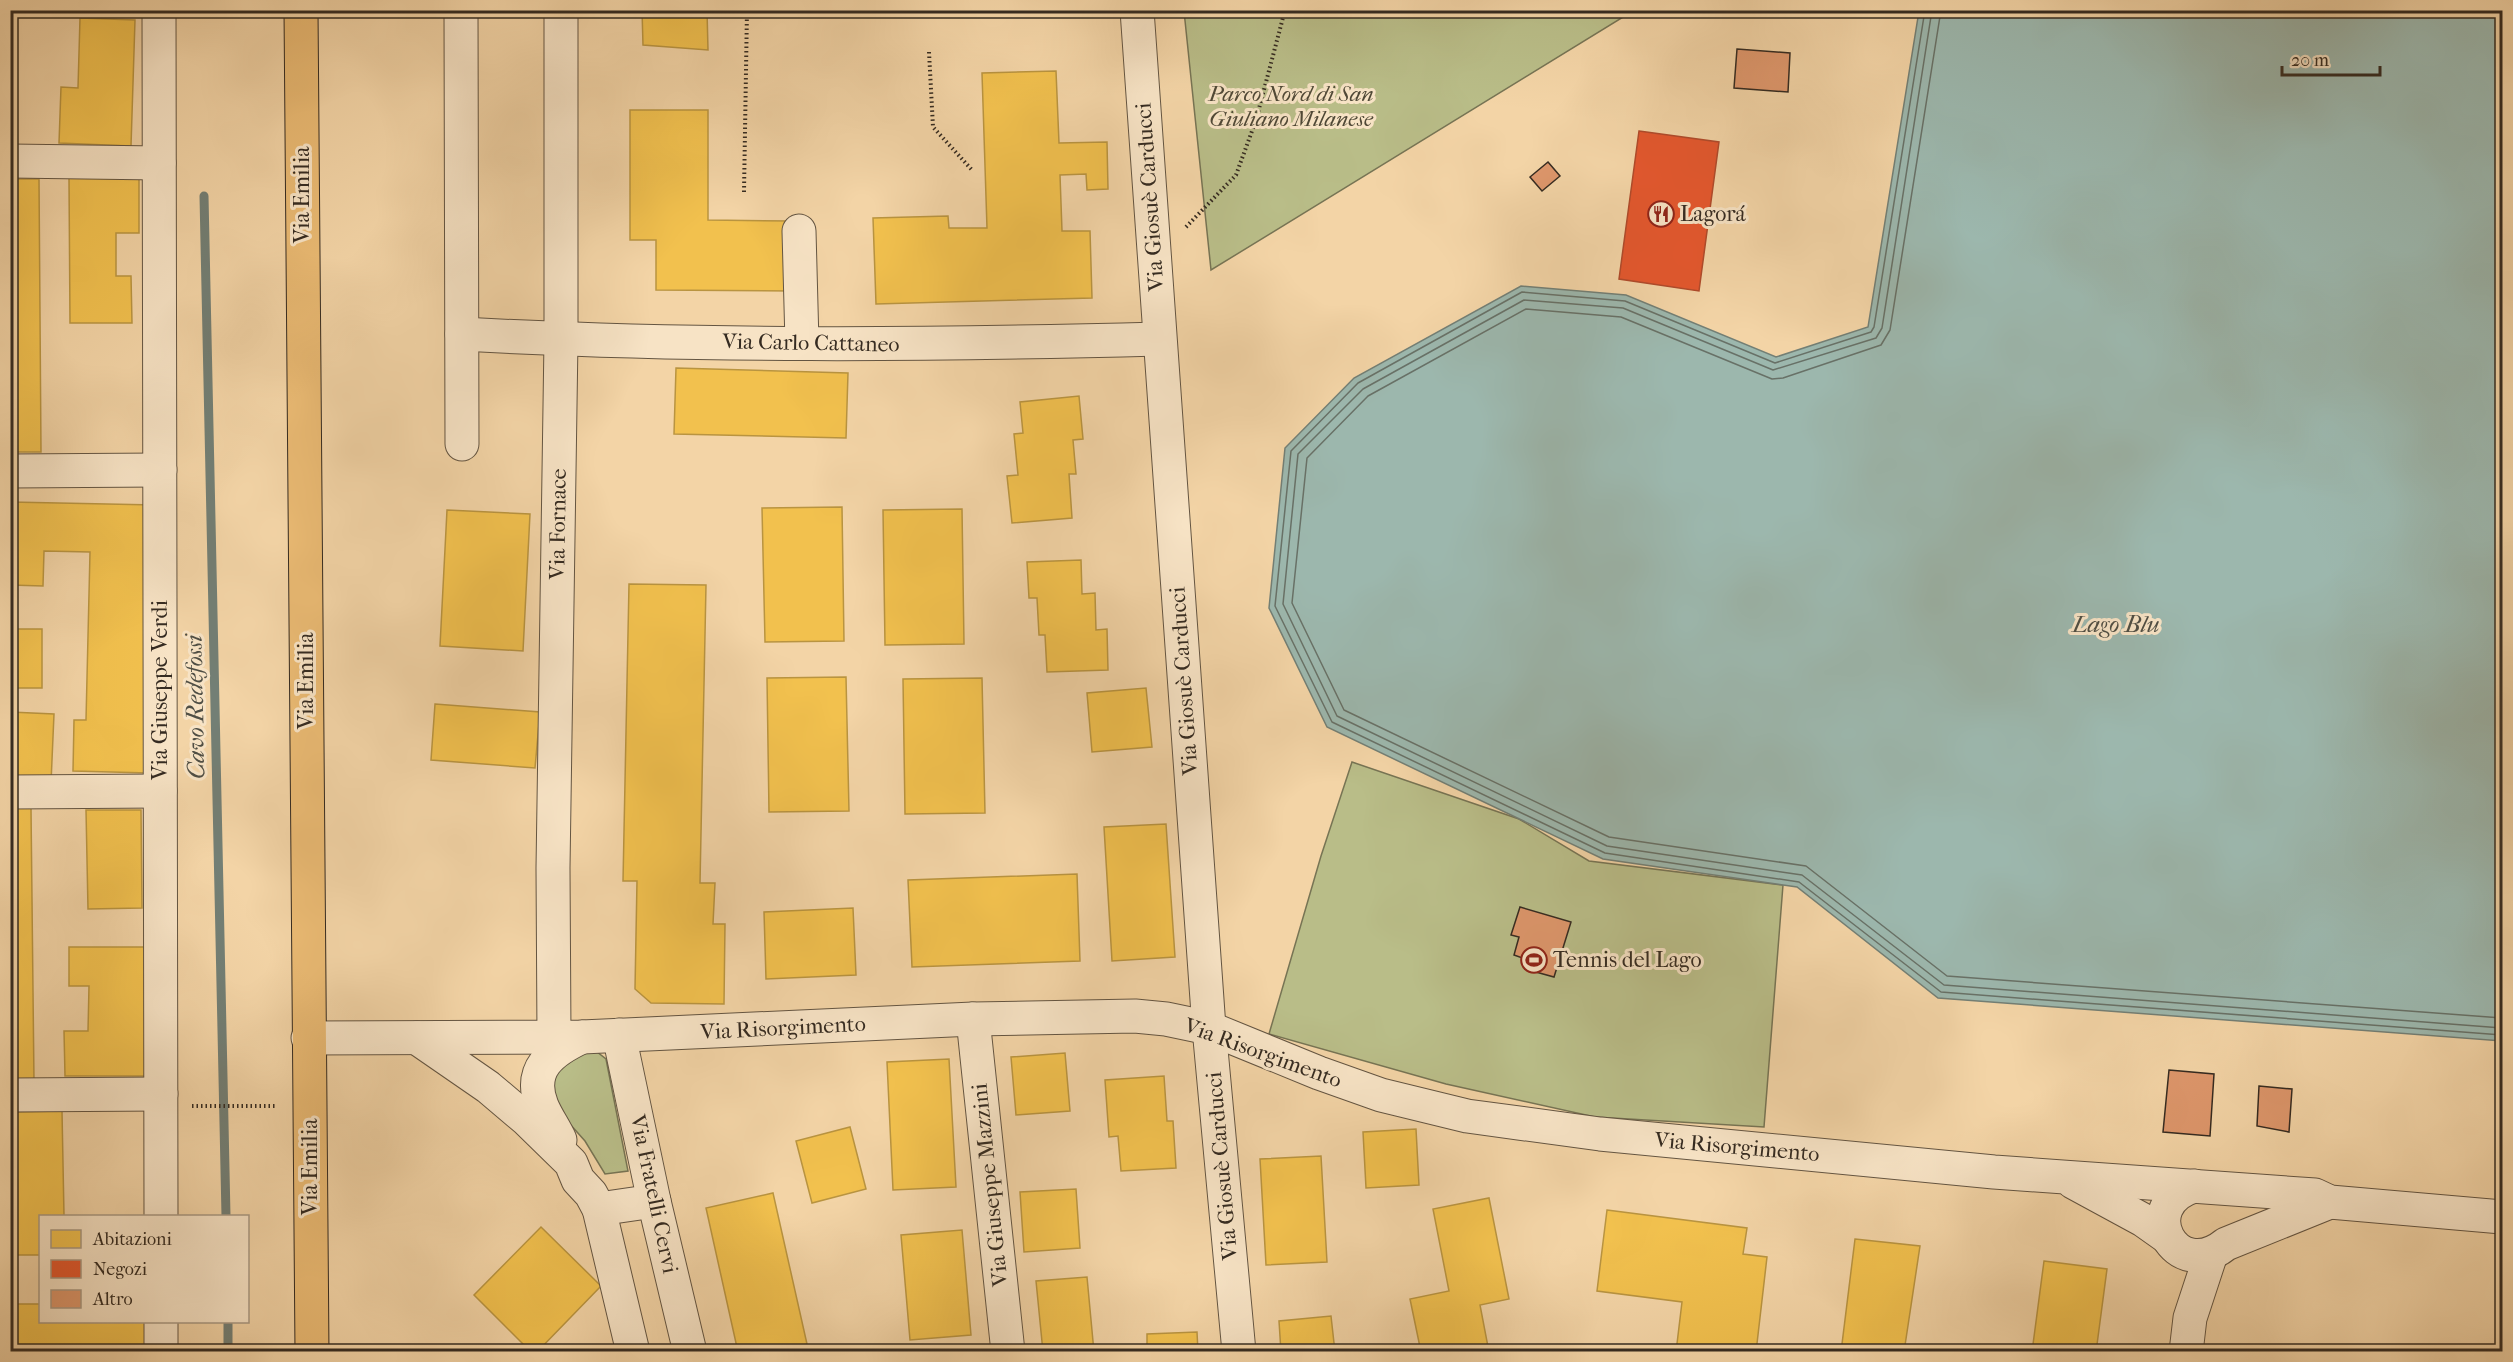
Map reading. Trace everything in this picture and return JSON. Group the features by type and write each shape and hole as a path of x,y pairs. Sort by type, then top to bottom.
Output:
{"main road":[{"name":"Via Emilia","path":"301,10 312,1352"}],"street":[{"name":"Via Giuseppe Verdi","path":"159,10 161,1215"},
{"path":"461,10 462,444"},
{"name":"Via Fornace","path":"561,10 561,340 553,868 568,1037"},
{"name":"Via Giosuè Carducci","path":"1137,10 1209,1028 1239,1352"},
{"path":"10,161 159,163"},
{"path":"799,231 802,343"},
{"name":"Via Carlo Cattaneo","path":"462,334 561,340 938,345 1159,339"},
{"path":"10,471 160,470"},
{"path":"10,792 160,790"},
{"name":"Via Risorgimento","path":"308,1038 568,1037 973,1019 1135,1016 1166,1019 1209,1028 1340,1081 1402,1101 1467,1116 1600,1134 2067,1178 2315,1195 2330,1202 2502,1217"},
{"name":"Via Giuseppe Mazzini","path":"973,1019 1008,1352"},
{"name":"Via Fratelli Cervi","path":"619,1035 654,1201 690,1352"},
{"path":"568,1037 546,1062 537,1083 543,1107 578,1180 591,1194 599,1209 633,1352"},
{"path":"417,1038 488,1087 571,1163"},
{"path":"10,1095 161,1100"},
{"name":"Via Risorgimento","path":"2067,1178 2197,1247 2330,1202"},
{"path":"2200,1186 2218,1190 2233,1209 2234,1222 2232,1234 2197,1247 2163,1226 2167,1204 2174,1195 2200,1186"},
{"path":"599,1209 654,1201"},
{"path":"2186,1352 2197,1247"},
{"path":"161,1323 161,1352"}],"path":[{"path":"744,192 747,10"},
{"path":"1154,245 1188,226 1236,176 1256,120 1285,10"},
{"path":"929,52 933,127 972,170"},
{"path":"161,1100 264,1106"}],"green space":[{"name":"Parco Nord di San Giuliano Milanese","path":"1184,10 1633,11 1211,270"},
{"name":"Tennis del Lago","path":"1352,762 1519,819 1589,861 1783,885 1764,1127 1595,1117 1446,1084 1269,1034 1321,856"},
{"path":"592,1048 606,1059 628,1171 605,1174 585,1141 552,1104 548,1074"}],"water":[{"name":"Lago Blu","path":"1919,11 2502,11 2502,1041 1938,998 1797,887 1603,859 1327,727 1269,608 1285,448 1354,378 1521,286 1626,295 1776,357 1868,327"}],"building: Abitazioni":[{"path":"642,10 707,10 708,50 643,45"},
{"path":"80,18 135,20 131,146 59,143 61,87 78,88"},
{"path":"1056,71 1059,143 1107,142 1108,189 1087,190 1086,174 1060,175 1062,231 1090,231 1092,298 876,304 873,218 948,216 949,228 987,228 982,73"},
{"path":"630,110 708,110 708,220 792,221 792,291 656,290 656,240 630,240"},
{"path":"69,178 139,178 139,233 116,233 116,276 131,276 132,323 70,323"},
{"path":"10,179 39,179 41,452 10,452"},
{"path":"676,368 848,373 846,438 674,434"},
{"path":"1079,396 1083,439 1073,440 1076,474 1069,474 1072,518 1012,523 1007,476 1018,475 1014,434 1023,433 1020,402"},
{"path":"10,502 155,505 149,773 73,771 74,720 86,720 90,552 44,551 43,586 10,585"},
{"path":"842,507 844,641 765,642 762,508"},
{"path":"962,509 964,644 885,645 883,510"},
{"path":"447,510 530,514 523,651 440,646"},
{"path":"1081,560 1082,594 1095,593 1096,630 1107,629 1108,670 1047,672 1045,635 1039,635 1037,598 1029,598 1027,562"},
{"path":"629,584 706,585 700,883 715,883 713,924 725,924 724,1004 651,1003 635,989 637,881 623,881"},
{"path":"10,629 42,629 42,688 10,688"},
{"path":"846,677 849,811 769,812 767,678"},
{"path":"982,678 985,813 905,814 903,679"},
{"path":"1146,688 1152,747 1092,752 1087,693"},
{"path":"435,704 540,712 535,768 431,760"},
{"path":"10,712 54,714 51,783 10,781"},
{"path":"10,808 31,808 34,1082 10,1082"},
{"path":"86,810 141,810 142,908 88,909"},
{"path":"1166,824 1175,957 1112,961 1104,827"},
{"path":"1077,874 1080,961 912,967 908,880"},
{"path":"853,908 856,975 766,979 764,912"},
{"path":"69,947 146,947 146,1076 65,1076 64,1031 88,1031 89,986 69,986"},
{"path":"1065,1053 1070,1111 1016,1115 1011,1057"},
{"path":"949,1059 956,1187 893,1190 887,1062"},
{"path":"1164,1076 1167,1121 1173,1121 1176,1168 1121,1171 1118,1136 1109,1137 1105,1080"},
{"path":"62,1111 64,1215 39,1215 39,1255 10,1255 10,1112"},
{"path":"850,1127 866,1189 812,1203 796,1141"},
{"path":"1416,1129 1419,1185 1366,1188 1363,1132"},
{"path":"1321,1156 1327,1262 1266,1265 1260,1159"},
{"path":"1076,1189 1080,1248 1024,1252 1020,1192"},
{"path":"773,1193 807,1344 774,1352 738,1352 706,1208"},
{"path":"1489,1198 1509,1299 1480,1305 1489,1352 1421,1352 1410,1299 1449,1291 1433,1209"},
{"path":"1607,1210 1747,1228 1743,1254 1767,1257 1756,1352 1676,1352 1682,1302 1597,1291"},
{"path":"541,1227 601,1286 537,1352 531,1352 474,1295"},
{"path":"962,1230 971,1335 910,1340 901,1235"},
{"path":"1855,1239 1920,1246 1904,1352 1841,1352"},
{"path":"2044,1261 2107,1269 2096,1352 2032,1352"},
{"path":"1087,1277 1094,1352 1043,1352 1036,1281"},
{"path":"11,1304 39,1304 39,1323 154,1323 154,1352 12,1352"},
{"path":"1331,1316 1335,1352 1281,1352 1279,1321"},
{"path":"1197,1332 1198,1352 1147,1352 1147,1334"}],"building: Negozi":[{"path":"1639,131 1719,142 1699,291 1619,279"}],"building: Altro":[{"path":"1737,49 1790,53 1788,92 1734,88"},
{"path":"1548,162 1560,176 1542,191 1530,177"},
{"path":"1520,907 1571,922 1554,977 1525,969 1528,960 1514,955 1519,937 1511,935"},
{"path":"2169,1070 2214,1074 2210,1136 2163,1132"},
{"path":"2259,1086 2292,1089 2289,1132 2257,1126"}],"waterway":[{"name":"Cavo Redefossi","path":"204,196 226,1215"},
{"name":"Cavo Redefossi","path":"228,1323 228,1352"}],"place":[{"name":"Lagorá","path":"1661,214"},
{"name":"Tennis del Lago","path":"1534,960"}]}
